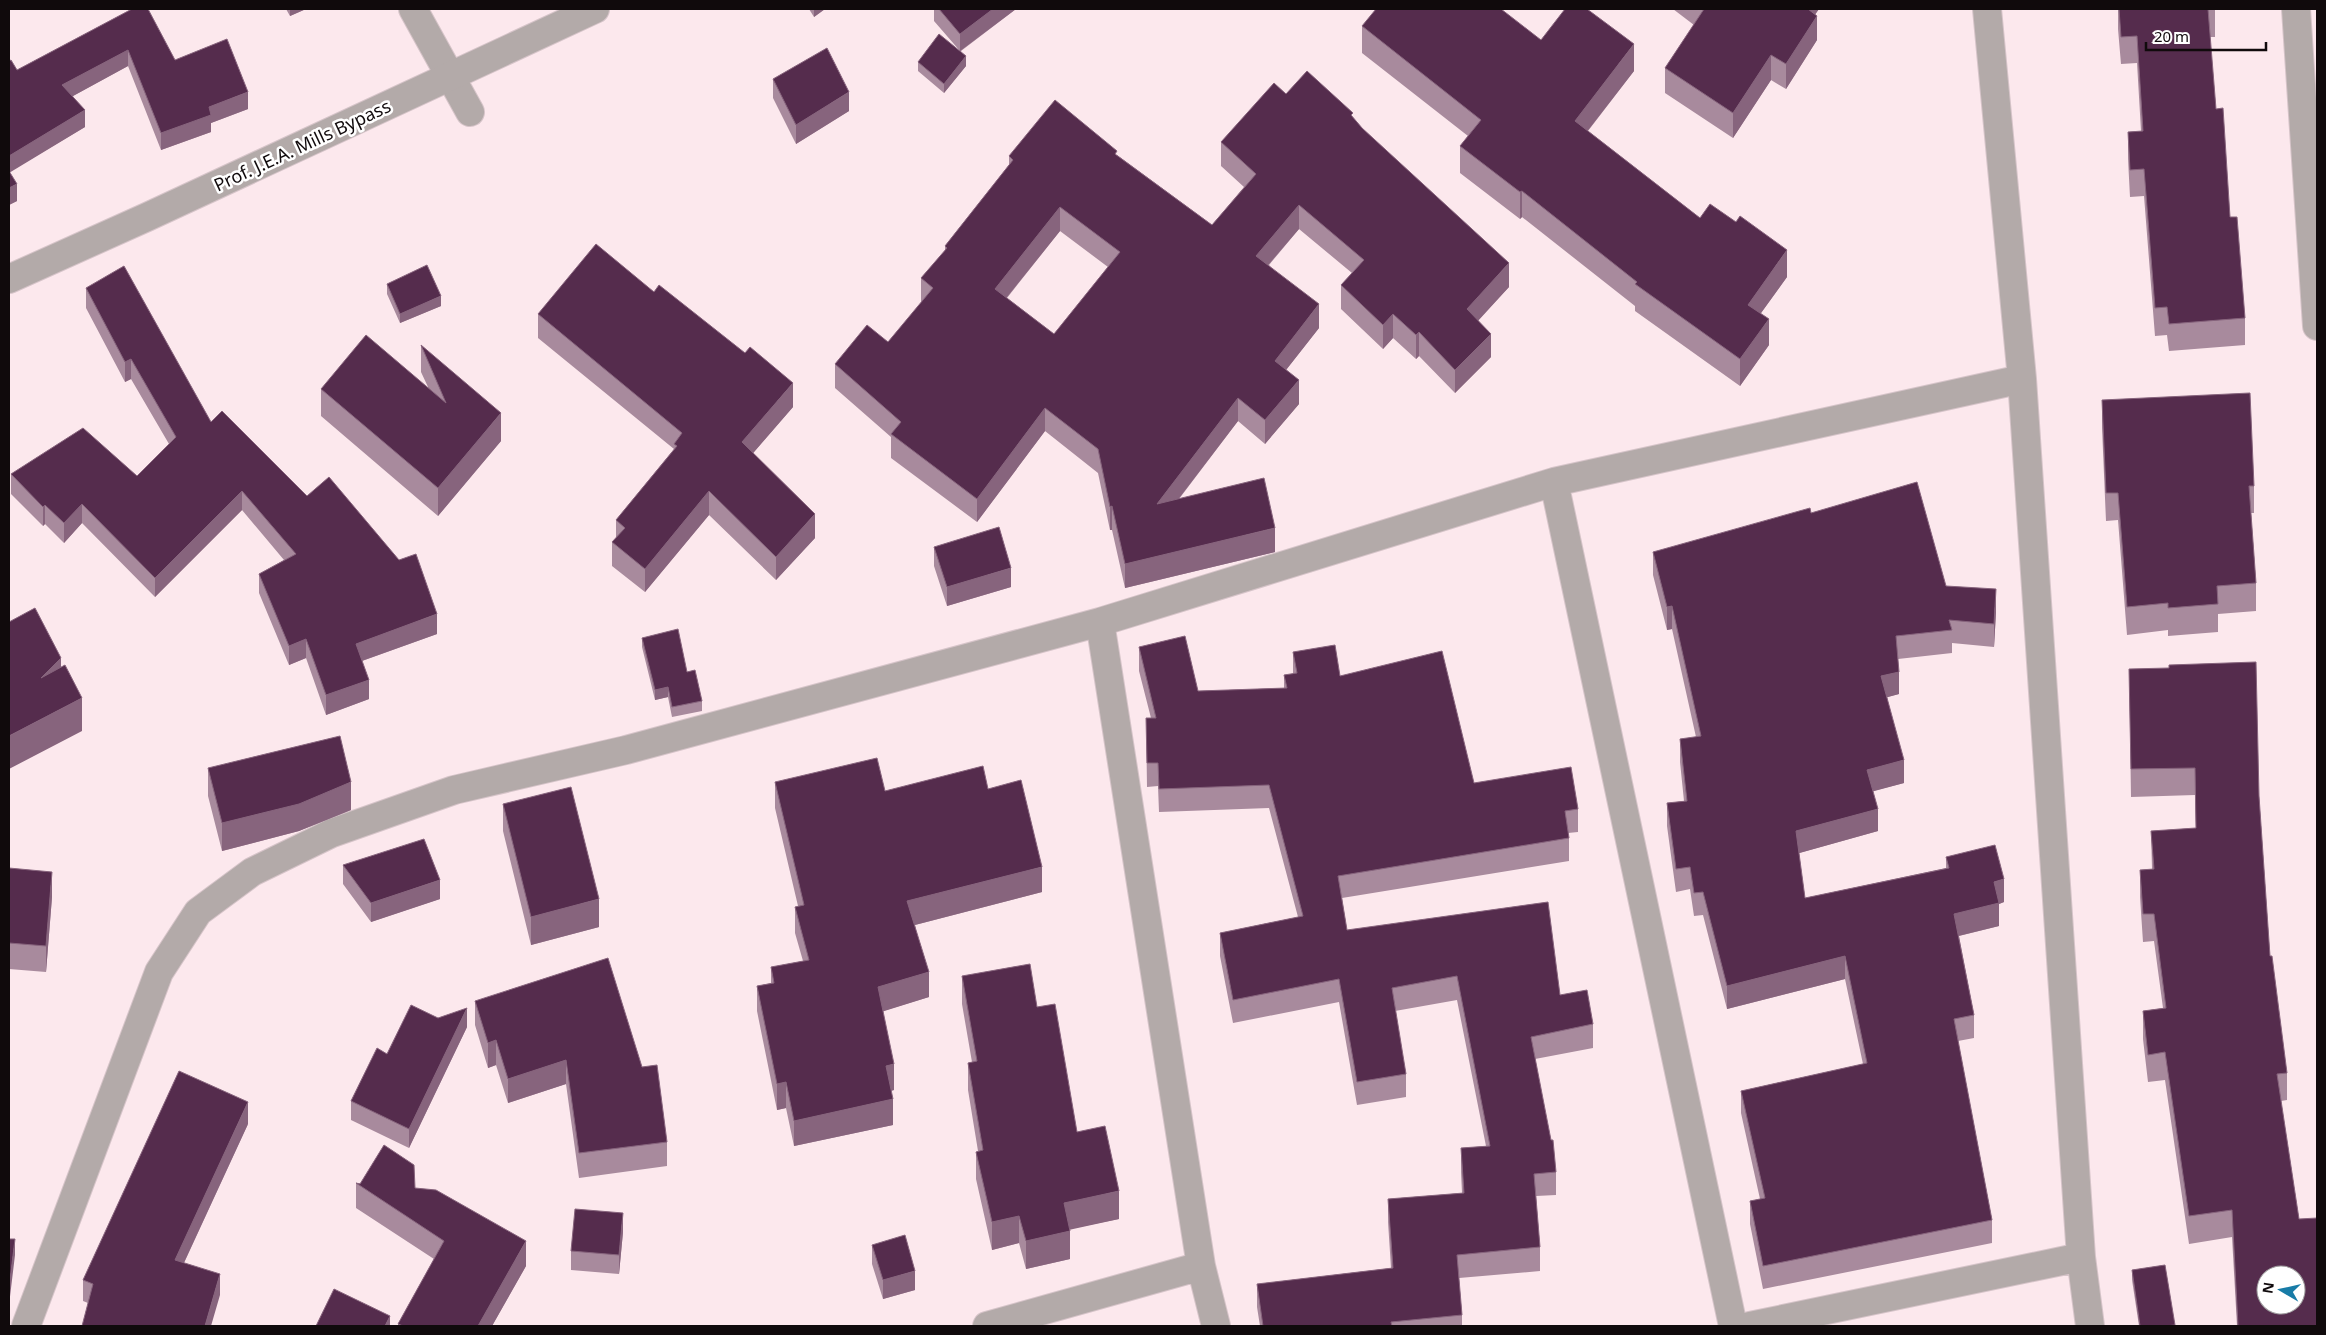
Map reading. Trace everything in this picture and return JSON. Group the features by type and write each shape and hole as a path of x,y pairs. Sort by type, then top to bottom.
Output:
{"street":[{"path":"413,9 470,112"},
{"name":"Prof. J.E.A. Mills Bypass","path":"9,279 595,9"},
{"path":"1987,9 2022,379 2081,1257 2090,1326"},
{"path":"2296,9 2317,326"},
{"path":"26,1326 160,972 198,912 252,872 332,833 454,790 626,750 1100,622 1554,482 2022,379"},
{"path":"1554,482 1733,1326"},
{"path":"1100,622 1201,1266 1216,1326"},
{"path":"1750,1326 2081,1257"},
{"path":"987,1326 1201,1266"}],"building":[{"path":"132,9 148,9 175,60 227,39 248,92 209,107 211,115 161,133 128,50 62,85 85,110 9,156 9,61 11,60 17,70"},
{"path":"939,9 993,9 960,34"},
{"path":"1376,9 1501,9 1541,40 1565,9 1587,9 1634,44 1575,121 1700,218 1710,204 1736,222 1740,216 1787,250 1748,305 1769,319 1740,359 1635,284 1637,282 1522,191 1520,192 1460,146 1481,120 1362,26"},
{"path":"1704,9 1808,9 1817,16 1786,64 1771,55 1733,113 1665,68"},
{"path":"2119,9 2208,9 2216,109 2223,108 2230,217 2237,217 2245,318 2169,324 2167,307 2155,308 2144,169 2130,170 2128,132 2143,131 2137,36 2121,37"},
{"path":"939,34 966,56 944,84 918,62"},
{"path":"827,48 849,92 796,125 773,79"},
{"path":"1307,71 1353,113 1351,115 1362,128 1509,263 1467,309 1491,334 1455,370 1419,332 1416,335 1393,314 1383,325 1341,285 1364,260 1299,205 1256,256 1319,304 1275,361 1299,380 1265,420 1238,398 1157,504 1264,478 1275,528 1125,564 1112,506 1110,507 1098,449 1045,408 977,499 891,434 901,422 835,364 867,325 888,342 933,288 921,278 947,248 945,246 1013,160 1009,156 1055,100 1117,151 1115,154 1212,225 1256,174 1221,142 1274,83 1286,94","holes":["1060,207 1120,252 1054,334 995,289"]},
{"path":"9,171 17,184 9,188"},
{"path":"596,244 654,292 659,285 745,353 750,347 793,383 742,442 815,514 776,557 709,491 645,569 612,542 625,528 616,520 677,446 674,444 682,433 538,314"},
{"path":"427,265 441,296 400,314 387,284"},
{"path":"124,266 211,422 222,411 307,496 329,477 399,560 416,554 437,614 356,644 369,680 326,695 306,639 289,646 259,574 296,554 242,491 155,578 82,504 64,523 45,505 43,507 11,474 83,428 137,476 176,437 131,359 125,362 86,288"},
{"path":"366,335 446,403 421,345 501,413 438,488 321,389"},
{"path":"2250,393 2254,486 2249,486 2256,583 2217,586 2218,604 2168,608 2168,603 2127,607 2118,493 2106,493 2102,400"},
{"path":"1917,482 1946,586 1996,589 1994,624 1949,620 1952,630 1896,636 1899,672 1881,676 1904,760 1867,770 1878,809 1796,831 1805,898 1949,868 1946,857 1995,845 2004,879 1994,882 1999,903 1954,914 1974,1015 1954,1019 1992,1220 1763,1266 1750,1201 1765,1198 1741,1091 1867,1063 1845,956 1727,986 1703,892 1694,893 1690,867 1676,869 1667,803 1687,801 1680,739 1701,736 1672,606 1667,607 1653,552 1810,508 1811,513"},
{"path":"999,527 1011,568 947,587 934,547"},
{"path":"35,608 61,658 41,678 65,665 82,698 9,736 9,622"},
{"path":"678,629 687,672 695,670 702,701 672,707 668,687 655,690 642,638"},
{"path":"1185,636 1198,691 1287,688 1284,675 1297,673 1293,652 1335,645 1340,676 1442,651 1474,783 1571,767 1578,809 1565,811 1569,838 1338,876 1347,930 1548,902 1560,995 1587,990 1593,1024 1531,1037 1551,1140 1553,1140 1556,1172 1534,1174 1540,1247 1457,1255 1462,1315 1391,1322 1392,1326 1263,1326 1257,1284 1393,1268 1388,1199 1464,1193 1461,1148 1490,1146 1457,976 1392,988 1406,1074 1357,1082 1339,979 1233,1000 1220,933 1303,916 1269,785 1159,789 1158,763 1147,763 1146,718 1156,718 1139,647"},
{"path":"2256,662 2259,796 2270,956 2272,956 2287,1073 2277,1074 2299,1219 2317,1218 2317,1326 2238,1326 2232,1210 2189,1216 2165,1052 2148,1055 2143,1011 2166,1008 2154,914 2143,914 2140,870 2154,869 2151,831 2196,828 2195,768 2131,769 2129,669 2169,668 2169,665"},
{"path":"340,736 351,782 299,804 222,823 208,768"},
{"path":"877,758 885,791 983,766 988,789 1021,780 1042,867 907,901 929,972 878,987 894,1064 886,1066 893,1099 794,1121 786,1082 777,1084 757,986 774,983 771,967 809,960 795,907 804,905 775,782"},
{"path":"571,787 599,899 531,917 503,804"},
{"path":"424,839 440,880 371,903 343,865"},
{"path":"9,868 52,872 46,946 9,943"},
{"path":"608,958 642,1067 657,1065 667,1142 579,1153 566,1060 508,1079 496,1040 488,1043 475,1001"},
{"path":"1030,964 1037,1007 1055,1004 1077,1132 1105,1126 1119,1191 1064,1203 1070,1231 1026,1241 1019,1216 992,1222 976,1152 983,1150 968,1063 977,1061 962,976"},
{"path":"411,1005 438,1018 467,1008 409,1129 351,1101 377,1048 387,1054"},
{"path":"179,1071 248,1102 175,1260 220,1274 205,1326 82,1326 93,1284 83,1280"},
{"path":"384,1145 414,1165 415,1188 436,1190 526,1241 478,1326 403,1326 398,1324 444,1241 356,1183 360,1184"},
{"path":"575,1209 623,1213 619,1255 571,1251"},
{"path":"905,1235 915,1271 883,1280 872,1245"},
{"path":"9,1239 15,1239 9,1289"},
{"path":"2165,1265 2175,1325 2140,1326 2132,1270"},
{"path":"334,1289 390,1316 385,1326 316,1326"}]}
